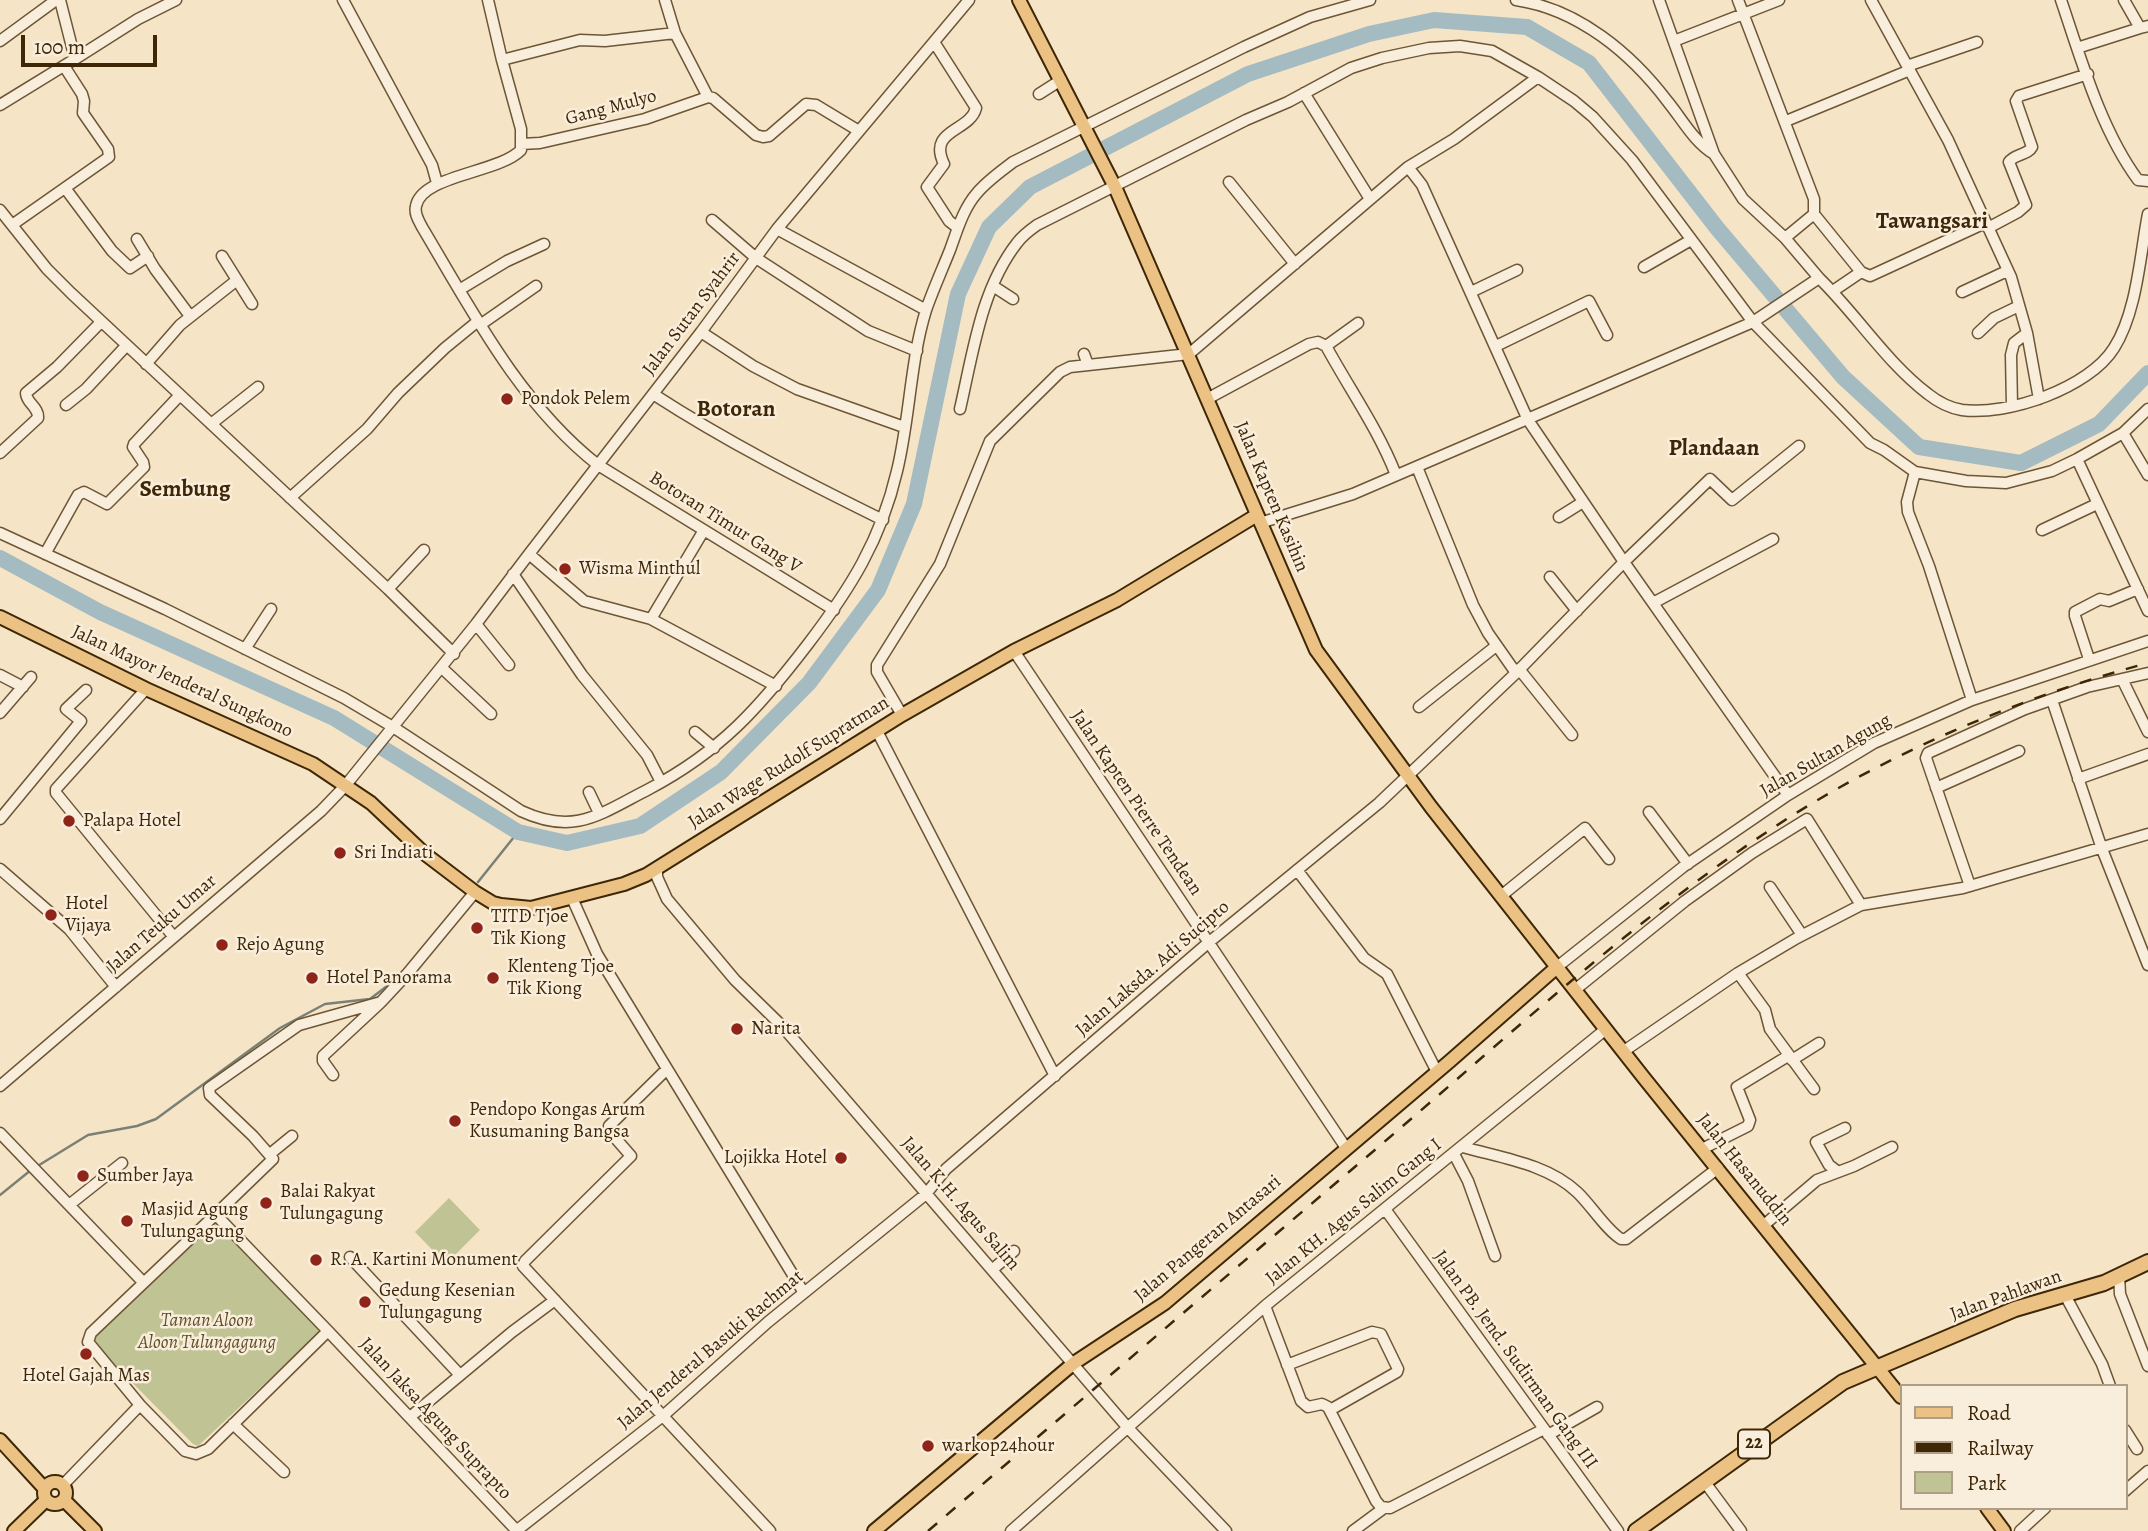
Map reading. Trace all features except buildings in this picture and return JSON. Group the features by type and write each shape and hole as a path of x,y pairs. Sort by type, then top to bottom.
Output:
{"highway":[{"name":"Jalan Pahlawan","path":"1878,1367 2015,1309 2112,1279 2148,1262"},
{"name":"22","path":"1638,1531 1843,1382 1878,1367"}],"main road":[{"name":"Jalan Kapten Kasihin","path":"1020,0 1114,185 1316,650 1407,775 1557,967"},
{"name":"Jalan Wage Rudolf Supratman","path":"345,786 371,803 425,854 475,892 501,905 530,908 636,880 902,715 1014,651 1117,600 1259,519"},
{"name":"Jalan Mayor Jenderal Sungkono","path":"0,617 146,690 313,764 345,786"},
{"name":"Jalan Hasanuddin","path":"1557,967 1899,1394"},
{"name":"Jalan Pangeran Antasari","path":"874,1531 1074,1363 1165,1303 1557,967"},
{"path":"0,1440 46,1494 57,1504 64,1500 66,1492 63,1485 53,1481 46,1494 14,1531"},
{"path":"64,1500 94,1531"},
{"path":"1988,1510 2004,1531"}],"street":[{"path":"0,41 58,0 75,60"},
{"path":"0,105 138,19 176,0"},
{"path":"343,0 432,164 438,183 507,161 521,147 521,129 488,0"},
{"path":"665,0 675,33 708,97 713,98 756,135 769,136 806,104 816,105 859,131"},
{"name":"Jalan Sutan Syahrir","path":"345,786 454,653 777,229 970,0"},
{"path":"0,533 344,698 521,811 548,822 568,823 599,813 661,782 714,748 742,724 776,686 855,579 883,520 898,469 926,310 966,209 988,181 1013,162 1087,130 1192,72 1310,17 1370,0"},
{"path":"1516,0 1535,3 1582,22 1636,63 1698,141 1714,154"},
{"path":"1659,0 1714,154 1742,199 1785,238 1902,370 1929,395 1946,405 1960,410 1979,410 2039,399 2088,373 2114,347 2129,314 2148,214"},
{"path":"1738,0 1814,199 1814,214 1861,272 1870,276 2018,212 2026,205 2010,162 2012,158 2030,151 2032,147 2015,101 2019,96 2088,74"},
{"path":"1674,41 1779,0"},
{"path":"1871,0 1948,140 2007,271 2027,333 2039,399"},
{"path":"2062,0 2077,48 2112,135 2138,180 2148,181"},
{"path":"2077,48 2144,27 2124,0"},
{"path":"502,60 580,40 605,41 675,33"},
{"path":"934,42 976,108 972,118 949,132 940,146 940,156 944,164 927,187 947,219 958,228"},
{"path":"1786,121 1977,42"},
{"path":"960,409 978,330 993,286 1002,265 1018,241 1037,225 1076,203 1351,68 1429,48 1460,46 1492,51 1538,77 1593,117 1632,160 1753,323 1870,443 1915,472 1966,481 2006,483 2052,471 2123,433 2148,409"},
{"path":"12,225 108,157 109,153 83,113 82,94 64,66"},
{"path":"902,715 877,672 877,665 940,564 990,441 1060,372 1070,367 1189,354 1408,167 1454,139 1538,77"},
{"path":"1039,94 1061,80"},
{"path":"1304,93 1370,199"},
{"name":"Gang Mulyo","path":"521,147 635,122 708,97"},
{"path":"1408,167 1422,186 1528,420 1788,795"},
{"path":"1229,181 1295,264"},
{"name":"Botoran Timur Gang V","path":"438,183 418,202 417,216 479,323 537,405 578,449 598,465 834,610"},
{"path":"65,188 112,251 130,268 148,256"},
{"path":"0,210 47,269 454,653"},
{"path":"1785,238 1814,214"},
{"path":"712,220 755,258 867,331 917,351"},
{"path":"777,229 926,310"},
{"path":"137,239 155,269 190,316"},
{"path":"1644,267 1691,240"},
{"path":"459,290 507,261 544,244"},
{"path":"222,256 252,304"},
{"path":"1471,292 1517,270"},
{"path":"1962,292 2007,271"},
{"path":"1833,291 1861,272"},
{"path":"1259,519 1353,494 1528,420 1753,323 1819,278"},
{"path":"146,364 190,316 237,280"},
{"path":"290,498 367,429 398,393 445,348 536,286"},
{"path":"993,286 1013,299"},
{"path":"1496,345 1589,301 1607,335"},
{"path":"1978,333 1994,318 2019,306"},
{"path":"0,453 38,418 37,411 27,399 26,393 57,367 102,322"},
{"path":"1326,346 1358,323"},
{"path":"701,332 753,366 797,389 904,427"},
{"path":"2012,405 2011,355 2014,343 2027,333"},
{"path":"1207,399 1309,344 1318,342 1326,346 1384,445 1396,475"},
{"path":"66,405 86,389 126,346"},
{"path":"1084,354 1088,365"},
{"path":"211,424 258,387"},
{"path":"653,394 699,424 765,461 883,520"},
{"path":"45,554 78,495 89,493 107,504 144,467 133,447 134,444 180,395"},
{"path":"2123,433 2148,475"},
{"name":"Jalan Laksda. Adi Sucipto","path":"926,1194 946,1169 1208,943 1379,803 1518,671 1624,562 1710,479 1733,500 1799,446"},
{"path":"2077,459 2148,611"},
{"path":"1417,467 1460,577 1496,646 1572,735"},
{"path":"1915,472 1908,512 1929,566 1972,700"},
{"path":"1559,517 1583,502"},
{"path":"2042,530 2097,505"},
{"path":"652,619 704,530"},
{"path":"1653,603 1773,539"},
{"path":"388,589 424,550"},
{"path":"529,554 584,601 652,619 776,686"},
{"path":"513,574 582,675 643,749 661,782"},
{"path":"1550,577 1577,611"},
{"path":"2089,659 2075,612 2101,599 2109,601 2138,589"},
{"path":"245,649 271,609"},
{"path":"476,624 509,665"},
{"name":"Jalan Sultan Agung","path":"1557,967 1688,864 1788,795 1874,743 1972,700 2148,641"},
{"path":"1419,707 1496,646"},
{"name":"Jalan Kapten Pierre Tendean","path":"1014,651 1346,1148"},
{"path":"442,668 491,714"},
{"path":"1962,888 1926,758 1928,753 2025,709 2087,687 2148,673"},
{"path":"0,675 23,687"},
{"path":"0,713 31,677"},
{"path":"2122,679 2148,732"},
{"path":"0,818 81,721 66,709 86,690"},
{"path":"146,690 56,793 173,936"},
{"path":"2052,700 2102,849 2148,965"},
{"path":"877,731 1055,1076"},
{"path":"695,732 714,748"},
{"path":"1936,788 2019,751"},
{"path":"2078,779 2148,754"},
{"name":"Jalan Teuku Umar","path":"0,1086 321,811 345,786"},
{"path":"589,792 599,813"},
{"path":"1649,812 1688,864"},
{"path":"1576,989 1685,901 1752,853 1807,819 1861,905"},
{"path":"1501,896 1584,828 1609,859"},
{"path":"1624,1051 1738,973 1802,935 1861,905 1962,888 2148,834"},
{"name":"Jalan K.H. Agus Salim","path":"657,868 667,899 735,981 782,1026 1128,1428 1226,1531"},
{"path":"0,869 69,929 116,987"},
{"path":"1297,870 1364,958 1387,974 1437,1072"},
{"path":"1770,887 1802,935"},
{"path":"333,1075 323,1061 323,1056 408,973 475,892"},
{"path":"572,898 597,954 804,1293"},
{"path":"1738,973 1761,1004 1770,1029 1814,1089"},
{"path":"328,1331 202,1453 191,1454 141,1405 88,1342 91,1333 273,1160 210,1096 209,1088 299,1025 381,1002"},
{"name":"Jalan KH. Agus Salim Gang I","path":"1011,1531 1265,1306 1606,1029"},
{"path":"1702,1149 1748,1126 1751,1120 1737,1087 1819,1043"},
{"path":"666,1070 609,1126 610,1132 631,1156 524,1262 524,1268 770,1531"},
{"path":"1838,1172 1829,1166 1816,1142 1845,1128"},
{"path":"0,1133 143,1282"},
{"path":"270,1154 292,1136"},
{"path":"1463,1147 1560,1177 1592,1205 1621,1239 1626,1239 1718,1168"},
{"path":"1764,1226 1817,1180 1892,1147"},
{"path":"1454,1154 1468,1181 1495,1256"},
{"path":"69,1205 122,1163"},
{"name":"Jalan Jenderal Basuki Rachmat","path":"517,1531 664,1415 768,1322 926,1194"},
{"name":"Jalan PB. Jend. Sudirman Gang III","path":"1385,1209 1618,1531"},
{"name":"Jalan Jaksa Agung Suprapto","path":"214,1216 219,1218 410,1416 517,1531"},
{"path":"993,1269 1014,1251"},
{"path":"350,1257 460,1375"},
{"path":"2112,1279 2148,1366"},
{"path":"2065,1294 2102,1364 2109,1384"},
{"path":"410,1416 555,1300"},
{"path":"1265,1306 1304,1405 1308,1407 1325,1404 1330,1410 1376,1501 1384,1508"},
{"path":"1287,1366 1371,1332 1381,1334 1397,1372 1330,1410"},
{"path":"63,1485 141,1405"},
{"path":"1353,1531 1384,1508 1390,1508 1597,1407"},
{"path":"233,1424 284,1472"},
{"path":"2127,1433 2137,1449"},
{"path":"2127,1489 2148,1471"},
{"path":"1704,1481 1741,1531"},
{"path":"2020,1531 2043,1510"}],"green space":[{"path":"449,1198 480,1230 446,1264 415,1232"},
{"name":"Taman Aloon Aloon Tulungagung","path":"212,1221 219,1222 321,1331 198,1446 92,1342 94,1332"}],"waterway":[{"path":"0,558 100,612 334,718 518,832 567,843 640,826 721,772 809,683 878,590 914,504 958,294 989,227 1030,187 1248,74 1369,34 1434,20 1527,27 1589,63 1717,228 1843,377 1919,447 2021,463 2099,424 2148,373"},
{"path":"478,882 518,832"},
{"path":"36,1167 88,1135 137,1126 156,1119 280,1028 325,1004 370,999 395,980"},
{"path":"0,1195 31,1170"}],"railway":[{"path":"928,1531 1586,968 1687,888 1739,851 1835,790 1921,746 2056,691 2148,663"}],"place":[{"name":"Pondok Pelem","path":"507,399"},
{"name":"Wisma Minthul","path":"565,569"},
{"name":"Palapa Hotel","path":"69,821"},
{"name":"Sri Indiati","path":"340,853"},
{"name":"Hotel Vijaya","path":"51,915"},
{"name":"TITD Tjoe Tik Kiong","path":"477,928"},
{"name":"Rejo Agung","path":"222,945"},
{"name":"Hotel Panorama","path":"312,978"},
{"name":"Klenteng Tjoe Tik Kiong","path":"493,978"},
{"name":"Narita","path":"737,1029"},
{"name":"Pendopo Kongas Arum Kusumaning Bangsa","path":"455,1121"},
{"name":"Lojikka Hotel","path":"841,1158"},
{"name":"Sumber Jaya","path":"83,1176"},
{"name":"Balai Rakyat Tulungagung","path":"266,1203"},
{"name":"Masjid Agung Tulungagung","path":"127,1221"},
{"name":"R. A. Kartini Monument","path":"316,1260"},
{"name":"Gedung Kesenian Tulungagung","path":"365,1302"},
{"name":"Hotel Gajah Mas","path":"86,1354"},
{"name":"warkop24hour","path":"928,1446"}],"district":[{"name":"Tawangsari","path":"1932,222"},
{"name":"Botoran","path":"736,410"},
{"name":"Plandaan","path":"1714,449"},
{"name":"Sembung","path":"185,490"}]}
